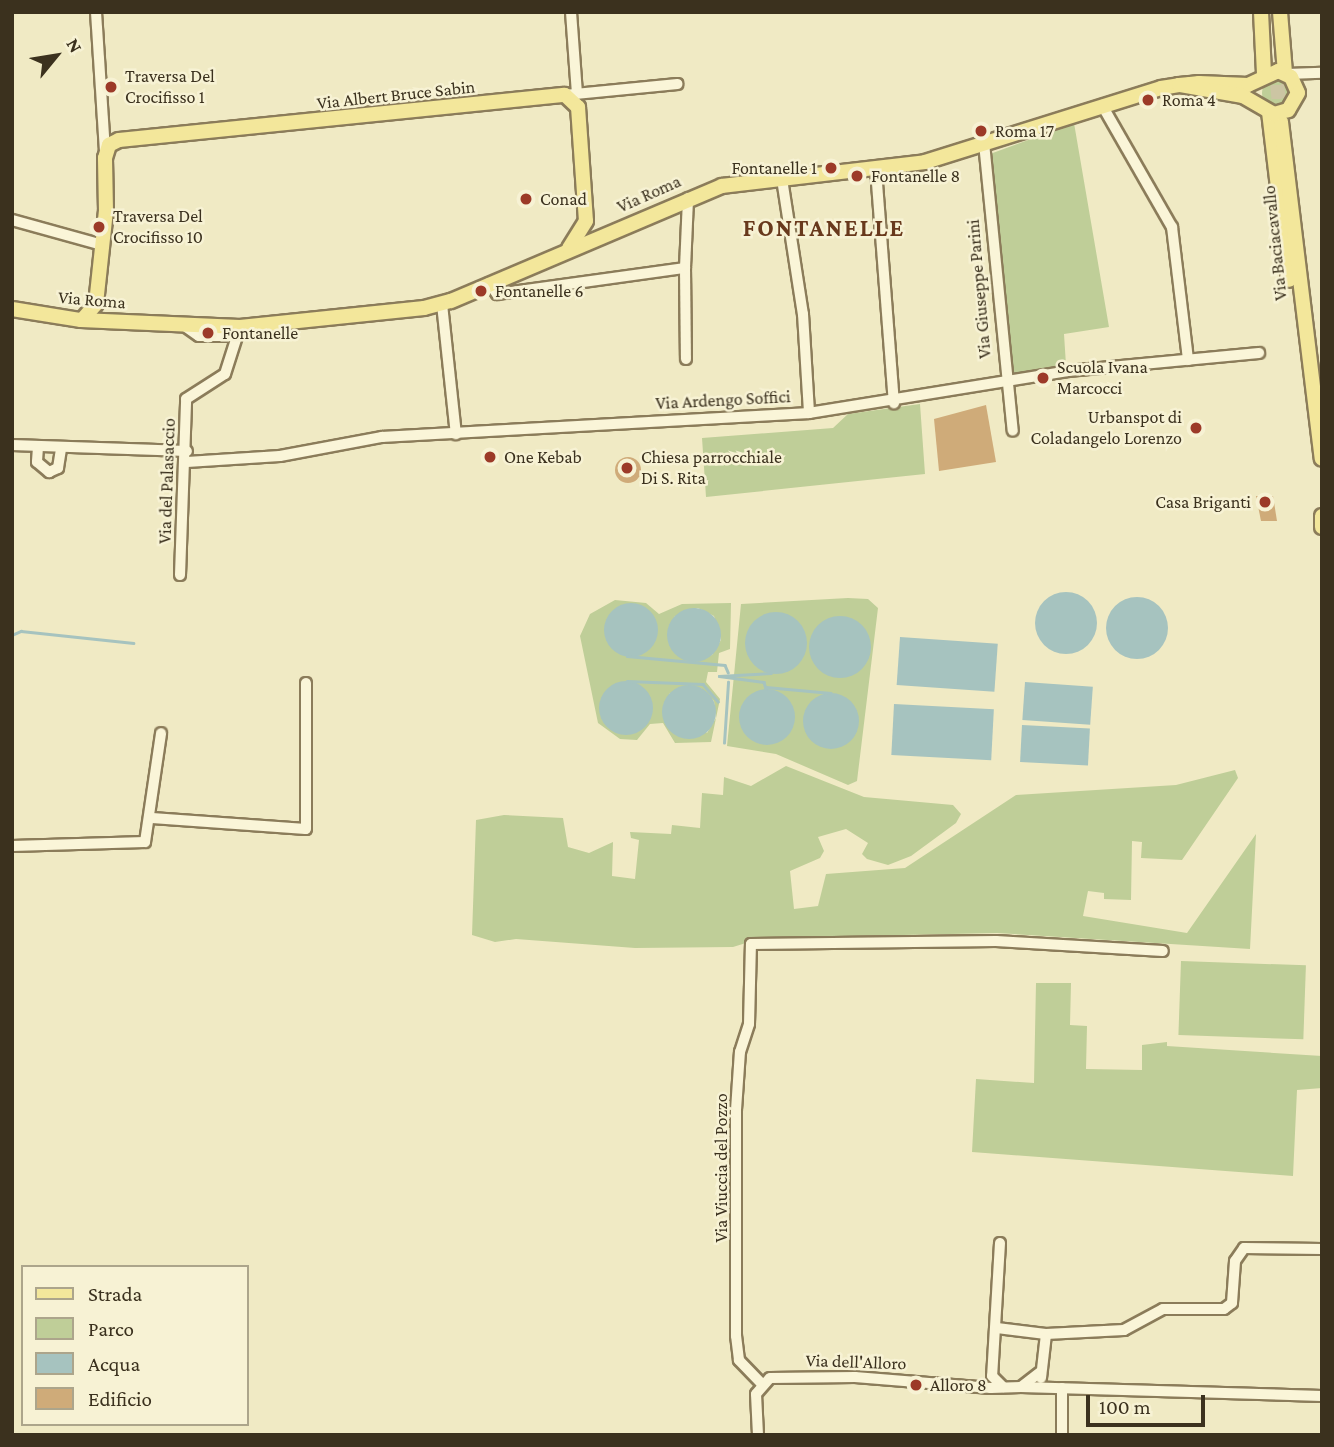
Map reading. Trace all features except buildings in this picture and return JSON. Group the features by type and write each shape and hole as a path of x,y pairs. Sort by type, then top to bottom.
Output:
{"main road":[{"path":"1261,12 1274,73 1297,89"},
{"path":"1272,12 1274,112 1292,307 1307,360 1322,459"},
{"path":"1274,73 1280,12"},
{"name":"Via Roma","path":"12,309 81,320 239,331 442,304 688,198 722,186 876,170 925,162 1102,104 1179,85 1248,85 1274,73"},
{"name":"Via Roma","path":"1179,85 1242,96 1274,112 1297,89"},
{"name":"Via Albert Bruce Sabin","path":"119,140 573,99"},
{"path":"562,253 577,242 586,221 573,99"},
{"path":"81,320 91,316 96,304 102,245 105,158 109,145 119,140"},
{"path":"586,221 594,231 614,231"},
{"path":"96,304 110,322"},
{"path":"1322,516 1322,527"}],"street":[{"path":"96,12 105,158"},
{"path":"571,12 573,99 591,93 677,84"},
{"name":"Via Roma","path":"1274,73 1319,73"},
{"name":"Via Roma","path":"1297,89 1319,73"},
{"path":"1102,104 1172,228 1188,360"},
{"path":"104,123 110,136 119,140"},
{"name":"Via Giuseppe Parini","path":"984,143 1004,380 1013,431"},
{"path":"876,170 894,403"},
{"path":"782,179 803,314 809,413"},
{"path":"686,359 685,268 688,198"},
{"path":"12,220 102,245"},
{"path":"489,283 497,294 685,268"},
{"path":"442,304 456,434"},
{"name":"Via del Palasaccio","path":"180,575 187,457 186,399 225,374 239,331"},
{"name":"Via Ardengo Soffici","path":"12,445 187,457 280,456 382,437 809,413 894,403 1004,380 1259,353"},
{"path":"38,447 37,462 49,472 58,468 61,448"},
{"path":"152,818 306,829 306,682"},
{"path":"12,846 134,845 149,837 161,733"},
{"name":"Via Viuccia del Pozzo","path":"761,1383 739,1360 736,1336 736,1110 740,1052 749,1024 751,944 996,941 1163,951"},
{"path":"1000,1243 997,1328 992,1376 1003,1387"},
{"path":"997,1328 1046,1334 1124,1330 1163,1309 1224,1309 1232,1303 1235,1261 1244,1248 1322,1250"},
{"path":"1021,1387 1039,1373 1046,1334"},
{"path":"1039,1373 1049,1388"},
{"name":"Via dell'Alloro","path":"761,1383 833,1376 1003,1387 1322,1396"},
{"path":"758,1435 756,1394 761,1383"},
{"path":"1062,1388 1062,1435"}],"green space":[{"path":"1276,79 1286,83 1290,93 1286,103 1276,107 1266,103 1262,93 1266,83"},
{"path":"1074,123 1109,327 1064,334 1066,365 1008,375 990,154"},
{"path":"920,404 925,474 706,497 702,438 833,428 848,414"},
{"path":"868,599 878,608 857,781 848,785 776,754 727,746 741,604"},
{"path":"615,600 646,603 659,614 682,604 731,603 730,649 719,653 717,672 708,672 706,682 720,699 711,742 675,743 663,723 650,724 637,740 620,739 598,723 580,636 590,614","holes":["698,608 714,616 721,640 712,655 687,661 674,617","684,686 701,688 714,701 716,718 707,733 669,694"]},
{"path":"786,766 864,797 953,805 961,814 956,823 911,856 888,865 867,859 862,854 868,843 846,829 818,837 824,851 820,858 790,871 794,909 818,906 826,874 905,868 1016,795 1176,785 1235,770 1238,778 1182,860 1141,858 1142,842 1132,841 1131,900 1104,899 1104,893 1088,891 1083,916 1187,933 1256,834 1250,949 997,933 762,938 733,947 635,948 516,939 495,942 472,935 476,820 504,815 563,818 568,847 589,853 613,842 612,876 635,879 639,840 631,838 630,832 671,834 672,825 700,828 702,793 723,795 724,777 751,786"},
{"path":"1181,961 1306,965 1303,1039 1178,1035"},
{"path":"1036,983 1071,983 1070,1025 1087,1026 1086,1069 1142,1070 1142,1045 1167,1042 1167,1046 1322,1056 1322,1088 1297,1090 1293,1176 972,1152 976,1079 1034,1083"}],"water":[{"path":"1060,592 1072,592 1088,601 1095,611 1095,635 1088,645 1072,654 1060,654 1049,649 1040,640 1035,629 1035,617 1040,606 1049,597"},
{"path":"1131,597 1143,597 1159,606 1166,616 1166,640 1159,650 1143,659 1131,659 1120,654 1111,645 1106,634 1106,622 1111,611 1120,602"},
{"path":"631,603 650,611 658,630 650,649 631,657 612,649 604,630 612,611"},
{"path":"694,608 713,616 721,635 713,654 694,662 675,654 667,635 675,616"},
{"path":"776,612 798,621 807,643 798,665 776,674 754,665 745,643 754,621"},
{"path":"840,616 862,625 871,647 862,669 840,678 818,669 809,647 818,625"},
{"path":"900,637 998,644 994,692 897,685"},
{"path":"626,681 645,689 653,708 645,727 626,735 607,727 599,708 607,689"},
{"path":"1025,682 1093,687 1090,725 1022,720"},
{"path":"689,685 708,693 716,712 708,731 689,739 670,731 662,712 670,693"},
{"path":"767,689 778,691 787,697 793,706 793,728 787,737 778,743 767,745 756,743 747,737 741,728 739,717 741,706 747,697 756,691"},
{"path":"831,693 842,695 851,701 857,710 857,732 851,741 842,747 831,749 820,747 811,741 805,732 803,721 805,710 811,701 820,695"},
{"path":"894,704 994,709 991,760 891,755"},
{"path":"1022,725 1090,729 1088,766 1020,762"}],"waterway":[{"path":"12,635 21,631 133,643"},
{"path":"627,656 725,665 728,672"},
{"path":"719,676 771,673"},
{"path":"719,676 764,682 766,689"},
{"path":"627,681 703,684 718,701"},
{"path":"724,743 728,682"},
{"path":"766,687 831,693"}],"tunnel":[{"path":"1275,64 1281,122"}],"place":[{"name":"Traversa Del Crocifisso 1","path":"111,87"},
{"name":"Roma 4","path":"1148,100"},
{"name":"Roma 17","path":"981,131"},
{"name":"Fontanelle 1","path":"831,168"},
{"name":"Fontanelle 8","path":"857,176"},
{"name":"Conad","path":"526,199"},
{"name":"Traversa Del Crocifisso 10","path":"99,227"},
{"name":"Fontanelle 6","path":"481,291"},
{"name":"Fontanelle","path":"208,333"},
{"name":"Scuola Ivana Marcocci","path":"1043,378"},
{"name":"Urbanspot di Coladangelo Lorenzo","path":"1196,428"},
{"name":"One Kebab","path":"490,457"},
{"name":"Chiesa parrocchiale Di S. Rita","path":"627,468"},
{"name":"Casa Briganti","path":"1265,502"},
{"name":"Alloro 8","path":"916,1385"}],"district":[{"name":"FONTANELLE","path":"824,228"}]}
